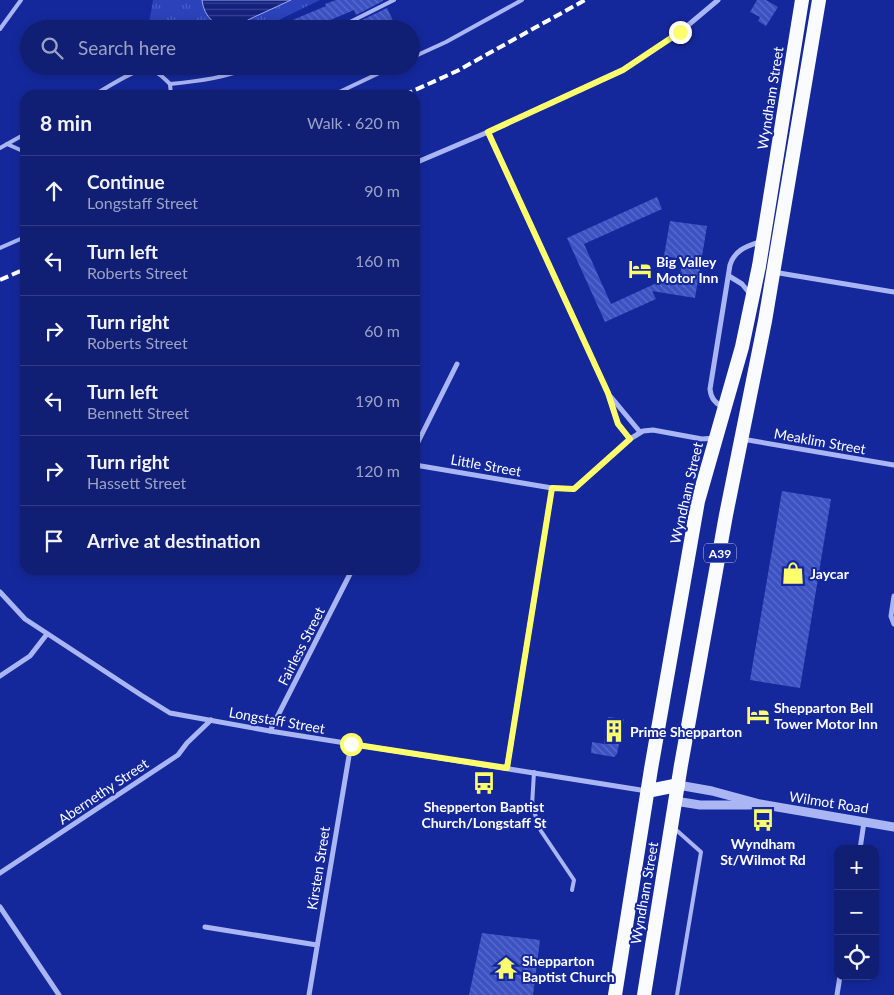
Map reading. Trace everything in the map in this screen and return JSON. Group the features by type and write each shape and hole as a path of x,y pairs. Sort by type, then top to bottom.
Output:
{"highway":[{"name":"Wyndham Street","path":"615,995 698,501 742,347 753,297 802,0"},
{"name":"Wyndham Street","path":"644,995 675,800 726,516 765,321 819,0"},
{"path":"715,438 741,439"},
{"path":"648,791 678,785"},
{"path":"648,791 675,800"}],"street":[{"path":"420,161 623,70 680,32 718,0"},
{"path":"488,132 608,393 618,424 630,439"},
{"path":"725,409 714,401 710,395 710,390 732,259 740,250 763,241"},
{"path":"773,272 894,292"},
{"path":"729,276 742,284 753,297"},
{"path":"420,438 457,364"},
{"path":"608,393 640,432 653,430 702,439 715,438"},
{"name":"Little Street","path":"420,465 552,488 574,489 640,432"},
{"name":"Meaklim Street","path":"741,439 894,466"},
{"path":"507,768 552,488"},
{"name":"Fairless Street","path":"270,732 349,575"},
{"name":"Longstaff Street","path":"0,592 25,619 141,696 170,713 270,732 648,791"},
{"path":"894,596 891,616 894,624"},
{"path":"0,676 30,656 47,634"},
{"name":"Abernethy Street","path":"0,873 178,755 187,743 211,720"},
{"name":"Kirsten Street","path":"309,995 351,744"},
{"name":"Wilmot Road","path":"678,785 712,791 760,804 894,827"},
{"name":"Wilmot Road","path":"675,800 700,805 760,804"},
{"path":"861,845 864,822"},
{"path":"0,907 60,995"},
{"path":"205,926 317,945"},
{"path":"837,995 839,980"}],"lane":[{"path":"0,30 21,0"},
{"path":"354,20 394,0"},
{"path":"420,54 446,42 522,0"},
{"path":"103,90 130,75"},
{"path":"160,75 170,84 171,90"},
{"path":"170,84 215,79 230,75"},
{"path":"344,90 375,75"},
{"path":"0,148 20,137"},
{"path":"7,144 20,150"},
{"path":"0,248 20,239"},
{"path":"534,772 532,806 541,831 574,880 572,890"},
{"path":"672,826 701,852 677,995"}],"green space":[{"path":"153,0 202,0 203,8 226,20 150,20"},
{"path":"291,0 320,0 279,20 247,20"}],"shaded area":[{"path":"202,0 291,0 247,20 212,20 205,12"}],"building":[{"path":"336,0 383,0 356,15 354,10 330,20 293,20 326,6 325,4"},
{"path":"757,0 766,0 778,7 766,26 758,21 760,17 750,12"},
{"path":"387,8 393,20 362,20"},
{"path":"657,197 662,209 584,244 611,304 661,281 661,277 679,280 683,259 664,256 670,221 707,226 695,298 652,291 656,299 605,322 567,238"},
{"path":"782,491 831,499 800,688 750,680"},
{"name":"Prime Shepparton","path":"608,717 624,719 617,754 614,757 591,753 592,742 604,744"},
{"name":"Shepparton Baptist Church","path":"482,933 540,940 533,995 469,995"}],"railway":[{"path":"415,90 457,71 585,0"},
{"path":"0,280 20,271"}],"place":[{"name":"Big Valley Motor Inn","path":"640,269"},
{"name":"Jaycar","path":"793,573"},
{"name":"Shepparton Bell Tower Motor Inn","path":"758,715"},
{"name":"Prime Shepparton","path":"614,731"},
{"name":"Shepperton Baptist Church/Longstaff St","path":"484,783"},
{"name":"Wyndham St/Wilmot Rd","path":"763,820"},
{"name":"Shepparton Baptist Church","path":"506,968"}],"route":[{"path":"351,744 507,768 552,488 574,489 630,439 618,424 608,393 488,132 623,70 680,32"}]}
